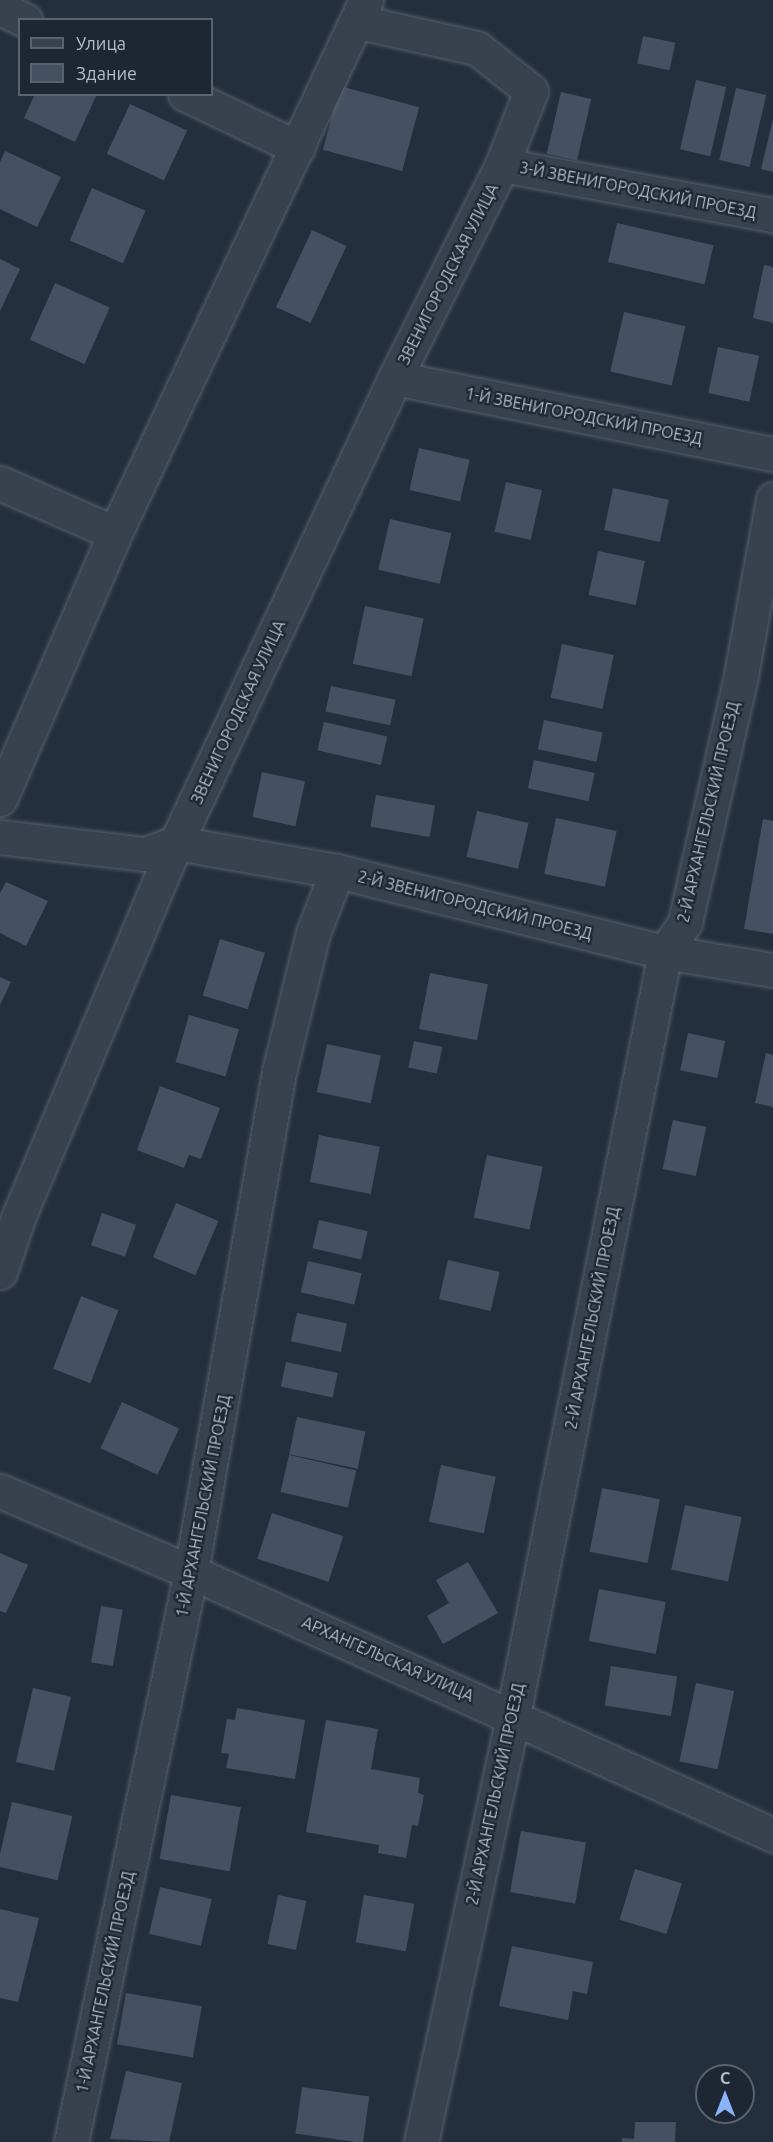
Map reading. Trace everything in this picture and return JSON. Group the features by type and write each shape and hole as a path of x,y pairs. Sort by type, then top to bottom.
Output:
{"street":[{"path":"0,8 21,18"},
{"path":"0,799 115,533 362,11"},
{"name":"ЗВЕНИГОРОДСКАЯ УЛИЦА","path":"0,1272 18,1218 176,843 395,378 502,165 531,91 477,48 362,11"},
{"path":"189,96 298,147"},
{"name":"3-Й ЗВЕНИГОРОДСКИЙ ПРОЕЗД","path":"502,165 773,215"},
{"name":"1-Й ЗВЕНИГОРОДСКИЙ ПРОЕЗД","path":"395,378 773,454"},
{"path":"0,483 115,533"},
{"name":"2-Й АРХАНГЕЛЬСКИЙ ПРОЕЗД","path":"421,2142 513,1715 665,952 685,922 741,675 773,499"},
{"path":"0,837 145,854 176,843"},
{"name":"2-Й ЗВЕНИГОРОДСКИЙ ПРОЕЗД","path":"176,843 337,872 665,952 773,970"},
{"name":"1-Й АРХАНГЕЛЬСКИЙ ПРОЕЗД","path":"71,2142 191,1572 279,1072 313,933 337,872"},
{"name":"АРХАНГЕЛЬСКАЯ УЛИЦА","path":"0,1491 191,1572 513,1715 773,1835"}],"building":[{"path":"643,36 675,43 669,70 637,63"},
{"path":"696,80 726,87 710,156 680,149"},
{"path":"340,86 419,107 402,171 323,150"},
{"path":"736,88 766,95 750,167 719,160"},
{"path":"561,92 591,99 577,160 547,153"},
{"path":"34,96 96,96 75,142 24,118"},
{"path":"130,104 187,131 164,180 107,154"},
{"path":"773,119 773,172 761,169"},
{"path":"5,151 61,177 37,227 0,209 0,162"},
{"path":"92,188 145,211 123,263 70,240"},
{"path":"617,223 713,245 704,284 608,262"},
{"path":"312,230 346,246 311,323 276,307"},
{"path":"0,259 20,269 0,311"},
{"path":"764,265 773,267 773,323 753,318"},
{"path":"55,283 110,307 85,364 30,340"},
{"path":"624,312 685,326 672,386 610,371"},
{"path":"718,347 759,356 749,402 708,393"},
{"path":"419,448 470,460 460,502 409,490"},
{"path":"506,482 542,490 531,540 495,532"},
{"path":"613,488 669,500 660,542 604,530"},
{"path":"390,519 451,533 440,584 378,570"},
{"path":"598,551 645,561 636,605 589,595"},
{"path":"365,606 424,618 411,676 353,664"},
{"path":"562,644 614,655 602,709 551,698"},
{"path":"331,686 396,700 390,725 326,711"},
{"path":"544,720 603,732 596,762 538,749"},
{"path":"324,722 387,737 381,765 317,750"},
{"path":"534,760 595,773 589,801 528,788"},
{"path":"262,772 305,781 295,826 252,817"},
{"path":"376,795 435,805 430,837 370,827"},
{"path":"477,811 529,823 518,869 466,857"},
{"path":"556,818 617,831 605,887 544,874"},
{"path":"763,819 773,821 773,934 744,929"},
{"path":"6,882 48,901 26,946 0,933 0,893"},
{"path":"220,939 265,953 248,1009 203,995"},
{"path":"430,973 488,984 477,1040 419,1029"},
{"path":"0,977 11,982 0,1005"},
{"path":"189,1015 239,1029 225,1076 175,1062"},
{"path":"688,1033 725,1041 717,1078 680,1070"},
{"path":"414,1041 442,1047 437,1073 408,1067"},
{"path":"327,1044 381,1055 371,1103 317,1092"},
{"path":"766,1053 773,1055 773,1107 755,1103"},
{"path":"160,1086 220,1108 201,1159 189,1155 184,1168 137,1150"},
{"path":"673,1120 706,1127 696,1176 663,1169"},
{"path":"319,1135 380,1147 371,1194 310,1182"},
{"path":"487,1155 543,1167 529,1229 474,1218"},
{"path":"176,1203 218,1221 195,1275 153,1257"},
{"path":"102,1213 136,1225 125,1257 91,1245"},
{"path":"319,1220 368,1231 361,1260 312,1248"},
{"path":"448,1260 500,1272 491,1311 439,1299"},
{"path":"308,1261 362,1273 354,1305 301,1292"},
{"path":"81,1296 118,1310 90,1383 53,1369"},
{"path":"297,1313 347,1324 341,1352 291,1341"},
{"path":"286,1362 338,1373 333,1397 281,1386"},
{"path":"122,1402 179,1429 158,1475 100,1448"},
{"path":"297,1417 365,1432 358,1469 289,1454"},
{"path":"289,1455 356,1471 348,1508 280,1492"},
{"path":"441,1465 496,1477 484,1533 429,1522"},
{"path":"602,1488 660,1499 648,1563 590,1552"},
{"path":"685,1505 742,1517 728,1582 671,1570"},
{"path":"272,1513 343,1536 328,1582 257,1559"},
{"path":"0,1553 28,1565 6,1613 0,1611"},
{"path":"468,1562 498,1613 443,1644 427,1616 449,1603 436,1580"},
{"path":"599,1589 666,1602 656,1654 589,1641"},
{"path":"101,1606 123,1610 113,1666 91,1662"},
{"path":"611,1666 677,1676 671,1716 605,1706"},
{"path":"696,1683 734,1691 718,1769 679,1761"},
{"path":"33,1688 71,1697 54,1771 16,1762"},
{"path":"237,1708 305,1720 295,1779 226,1768 229,1754 221,1753 227,1719 235,1720"},
{"path":"326,1720 378,1729 371,1769 420,1778 418,1793 424,1795 418,1826 412,1825 406,1858 378,1853 379,1845 306,1832"},
{"path":"171,1795 241,1807 230,1871 160,1859"},
{"path":"12,1802 72,1816 58,1880 0,1867 0,1854"},
{"path":"521,1831 586,1842 575,1904 510,1892"},
{"path":"635,1869 682,1883 666,1934 620,1920"},
{"path":"160,1887 212,1899 201,1946 149,1934"},
{"path":"278,1895 306,1901 296,1950 268,1944"},
{"path":"364,1895 414,1904 406,1951 356,1942"},
{"path":"0,1909 39,1918 18,2002 0,1998"},
{"path":"512,1946 593,1962 587,1994 573,1991 568,2020 499,2006"},
{"path":"126,1993 202,2006 193,2058 117,2044"},
{"path":"126,2071 182,2083 169,2142 110,2139"},
{"path":"302,2087 369,2096 363,2142 295,2134"},
{"path":"635,2122 676,2122 675,2142 622,2142 622,2138 634,2139"}]}
